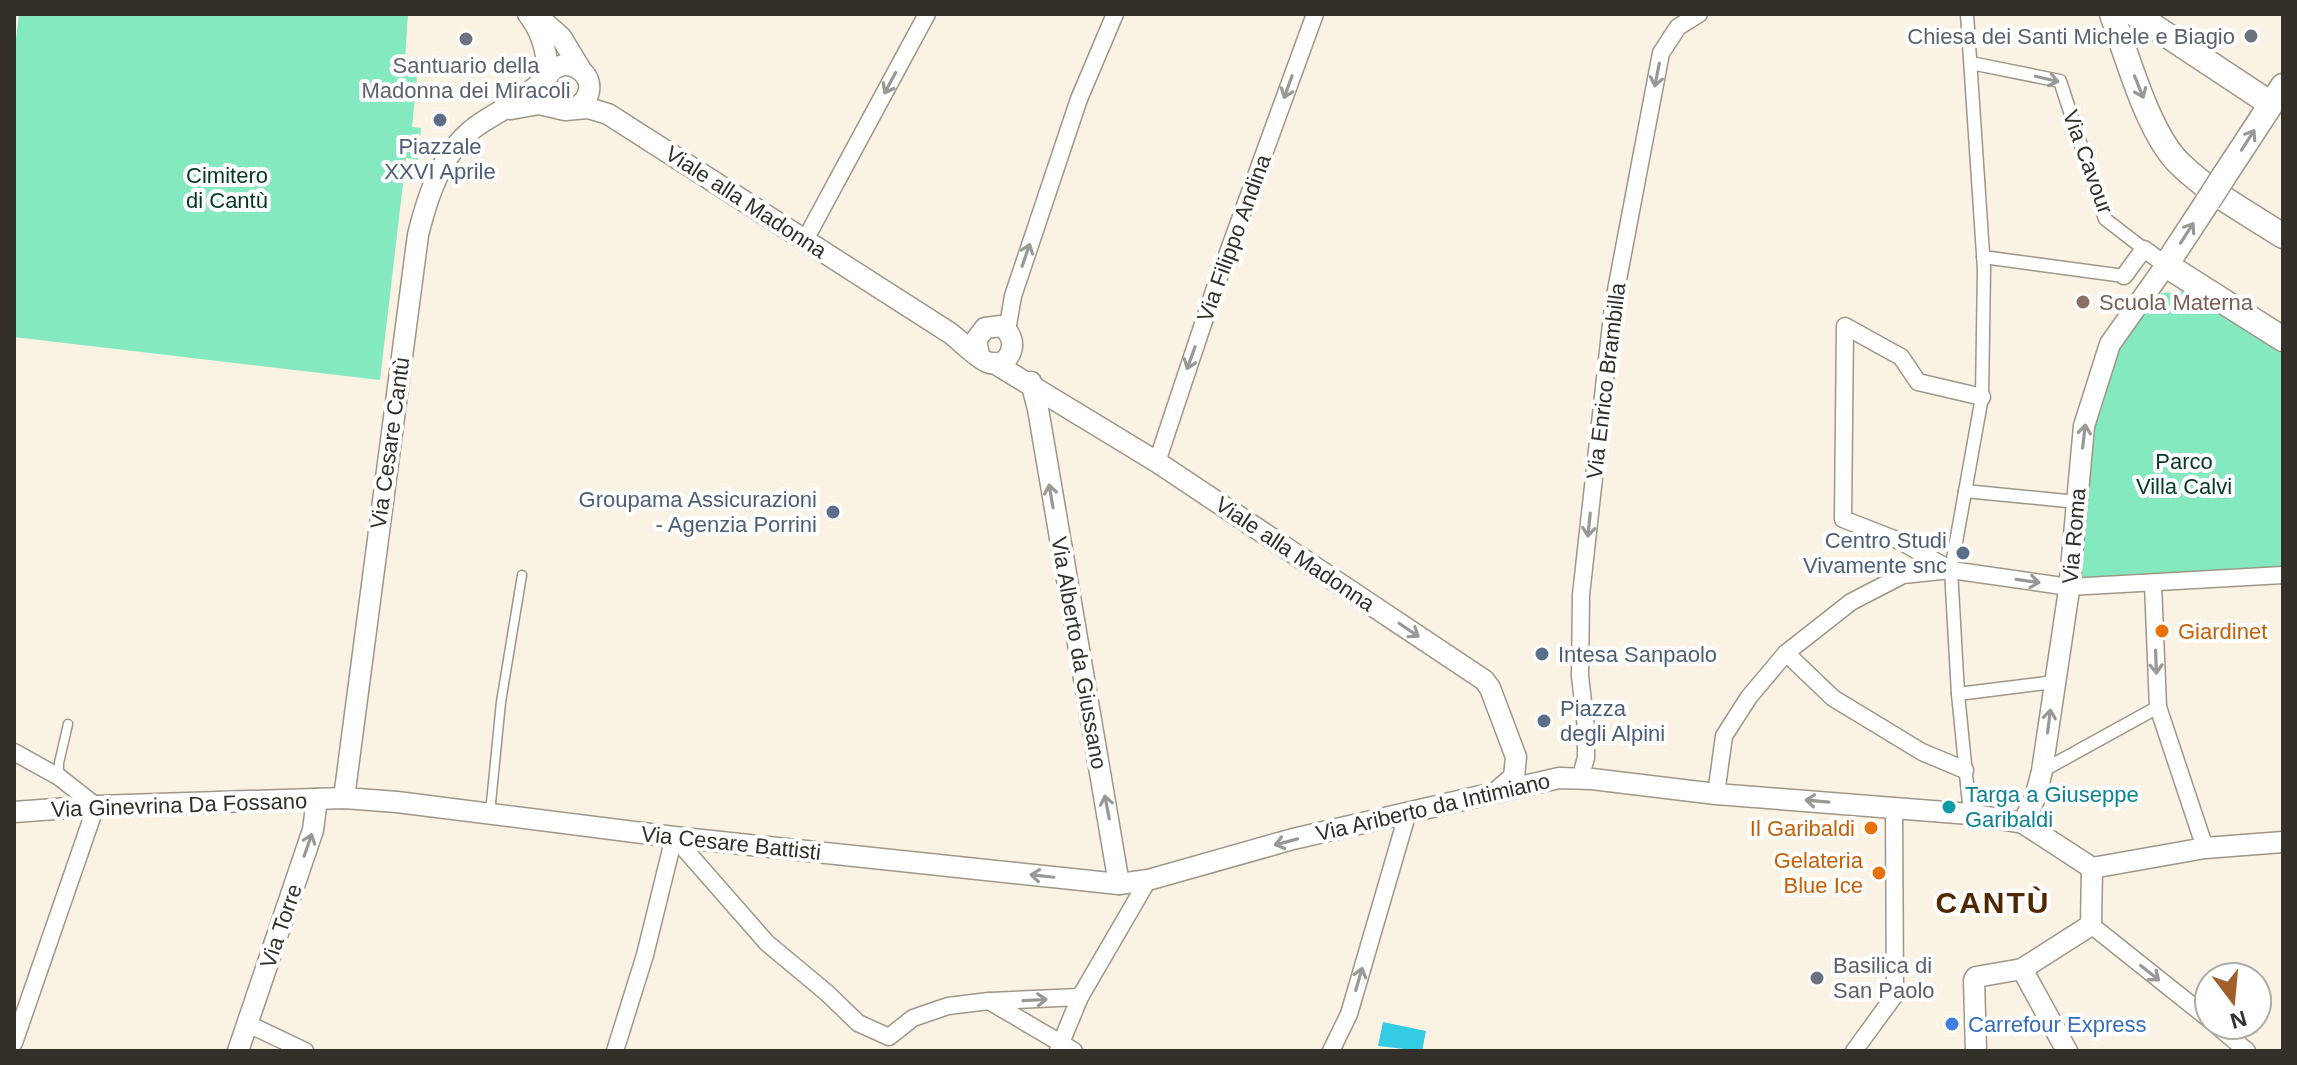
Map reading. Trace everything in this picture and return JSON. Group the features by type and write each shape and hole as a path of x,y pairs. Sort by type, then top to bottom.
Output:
{"main road":[{"path":"2112,14 2158,134 2179,164 2215,192 2283,236"},
{"path":"2135,14 2277,95 2166,265"},
{"name":"Via Cavour","path":"2166,265 2283,339"}],"street":[{"path":"528,14 542,39 546,96 567,108 586,100 589,91 584,72 564,65 547,76"},
{"name":"Viale alla Madonna","path":"535,14 561,37 624,123"},
{"path":"805,240 927,14"},
{"path":"950,333 961,335 993,330 1011,336 995,356 976,340 993,330 1013,296 1079,99 1115,14"},
{"name":"Via Filippo Andina","path":"1157,462 1215,288 1315,14"},
{"name":"Via Enrico Brambilla","path":"1583,768 1586,728 1580,676 1581,595 1613,306 1661,53 1678,27 1699,14"},
{"path":"1967,14 1983,257 1982,397 1951,570 1958,694 1970,814"},
{"name":"Via Cavour","path":"1971,63 2060,81 2105,219 2166,265"},
{"name":"Via Cesare Cantù","path":"344,798 418,235 429,194 447,160 471,131 526,96 547,76"},
{"name":"Via Cesare Cantù","path":"496,114 530,105 567,108"},
{"name":"Viale alla Madonna","path":"567,108 599,111 624,123 950,333 995,356 1070,411 1157,462 1484,680 1490,688 1516,757"},
{"path":"1983,257 2124,276 2144,249"},
{"name":"Via Roma","path":"2023,823 2035,798 2042,771 2069,587 2084,426 2110,344 2166,265"},
{"path":"1951,570 1902,542 1843,519 1845,326 1901,357 1918,382 1982,397"},
{"name":"Via Alberto da Giussano","path":"1033,385 1119,884"},
{"path":"1039,422 1052,413 1070,411"},
{"path":"1965,491 2077,502"},
{"path":"1716,794 1724,736 1749,697 1786,653 1851,602 1903,575 1951,570 2069,587 2283,575"},
{"path":"2153,584 2158,707 2205,848"},
{"path":"1786,653 1833,698 1922,752 1965,770"},
{"path":"1958,694 2054,682"},
{"path":"2042,771 2158,707"},
{"path":"14,752 59,777 96,806 14,1043"},
{"path":"1516,757 1522,770 1547,779"},
{"path":"1497,791 1514,777 1516,757"},
{"name":"Via Ariberto da Intimiano","path":"1119,884 1145,884 1293,839 1547,779 1592,779 1716,794 1970,814 2023,823"},
{"name":"Via Ginevrina Da Fossano","path":"14,812 96,806 344,798"},
{"name":"Via Cesare Battisti","path":"344,798 1119,884"},
{"name":"Via Torre","path":"238,1051 313,830 317,799"},
{"path":"1854,1051 1895,995 1894,807"},
{"path":"1331,1051 1349,1014 1408,812"},
{"path":"2023,823 2092,868 2205,848 2283,842"},
{"path":"674,837 767,943 886,1044 913,1018 948,1006 1080,997"},
{"path":"615,1051 645,955 674,837"},
{"path":"2091,925 2092,868"},
{"path":"989,1001 1063,1046 1080,997 1145,884"},
{"path":"1976,1051 1976,977 2022,969 2091,925"},
{"path":"2091,925 2193,1006"},
{"path":"2022,969 2067,1051"},
{"path":"248,1024 305,1051"}],"lane":[{"path":"490,814 501,702 522,575"},
{"path":"59,777 68,724"}],"green space":[{"name":"Cimitero di Cantù","path":"19,14 408,14 404,75 417,77 412,127 421,128 418,160 406,158 380,380 14,337 14,57"},
{"name":"Parco Villa Calvi","path":"2191,291 2283,352 2283,572 2070,581 2090,430 2115,353 2161,293"}],"water":[{"path":"1383,1022 1426,1031 1422,1051 1378,1046"}],"place":[{"name":"Chiesa dei Santi Michele e Biagio","path":"2251,36"},
{"name":"Santuario della Madonna dei Miracoli","path":"466,39"},
{"name":"Piazzale XXVI Aprile","path":"440,120"},
{"name":"Scuola Materna","path":"2083,302"},
{"name":"Groupama Assicurazioni - Agenzia Porrini","path":"833,512"},
{"name":"Centro Studi Vivamente snc","path":"1963,553"},
{"name":"Giardinet","path":"2162,631"},
{"name":"Intesa Sanpaolo","path":"1542,654"},
{"name":"Piazza degli Alpini","path":"1544,721"},
{"name":"Targa a Giuseppe Garibaldi","path":"1949,807"},
{"name":"Il Garibaldi","path":"1871,828"},
{"name":"Gelateria Blue Ice","path":"1879,873"},
{"name":"Basilica di San Paolo","path":"1817,978"},
{"name":"Carrefour Express","path":"1952,1024"}],"district":[{"name":"CANTÙ","path":"1993,902"}]}
